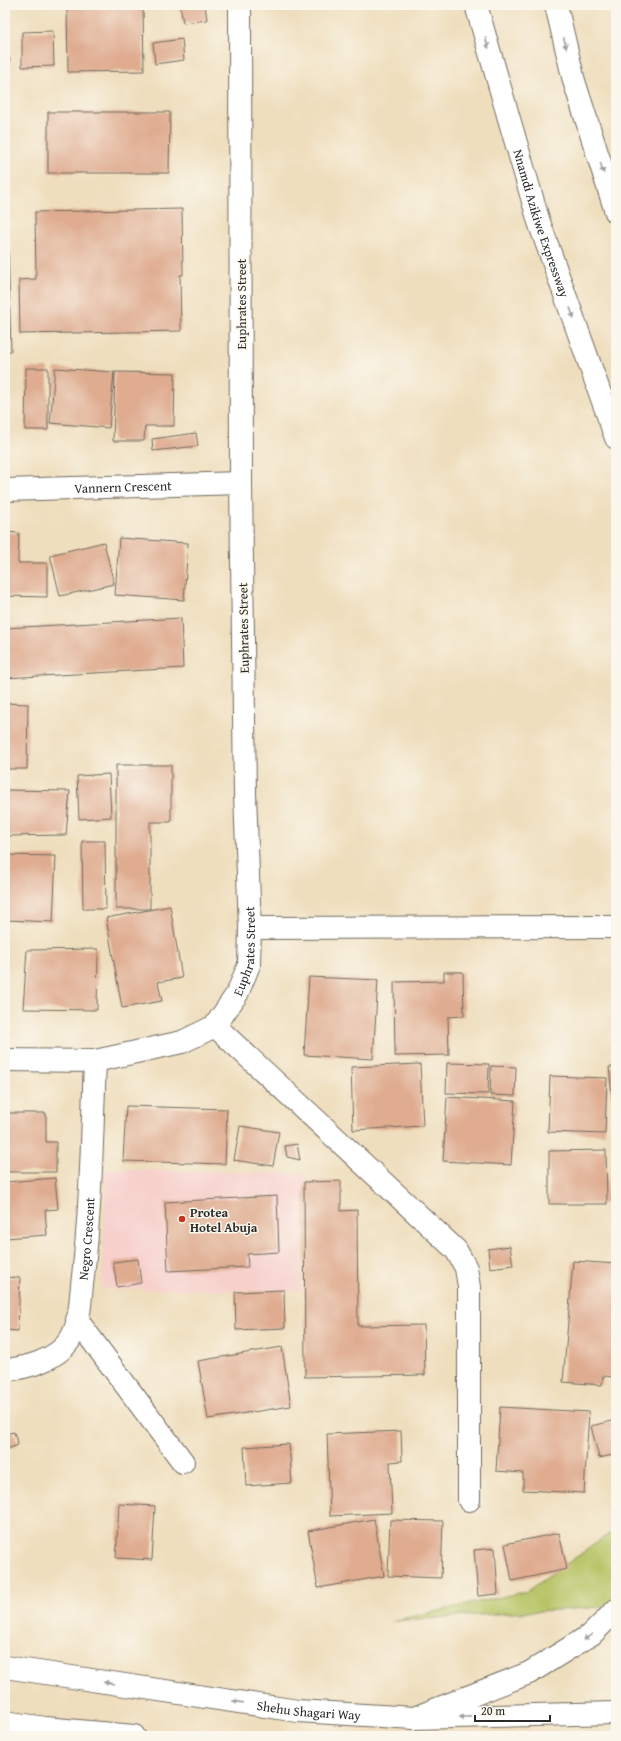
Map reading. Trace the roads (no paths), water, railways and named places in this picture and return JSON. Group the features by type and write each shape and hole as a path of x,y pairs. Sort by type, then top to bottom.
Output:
{"main road":[{"name":"Euphrates Street","path":"5,1060 95,1061 182,1042 215,1026 237,994 249,965 250,928 245,794 241,483 240,5"},
{"path":"556,5 574,81 616,212"},
{"name":"Nnamdi Azikiwe Expressway","path":"478,8 539,222 616,438"},
{"name":"Vannern Crescent","path":"5,490 241,483"},
{"path":"250,928 616,927"},
{"path":"215,1026 456,1250 466,1268 469,1287 469,1500"},
{"name":"Negro Crescent","path":"5,1370 19,1369 51,1358 69,1341 77,1320 87,1242 95,1061"},
{"path":"77,1320 183,1462"},
{"path":"414,1718 529,1673 592,1634 616,1610"},
{"name":"Shehu Shagari Way","path":"5,1667 298,1711 414,1718 616,1713"},
{"path":"5,1722 45,1728 134,1736"}],"place":[{"name":"Protea Hotel Abuja","path":"182,1219"}]}
